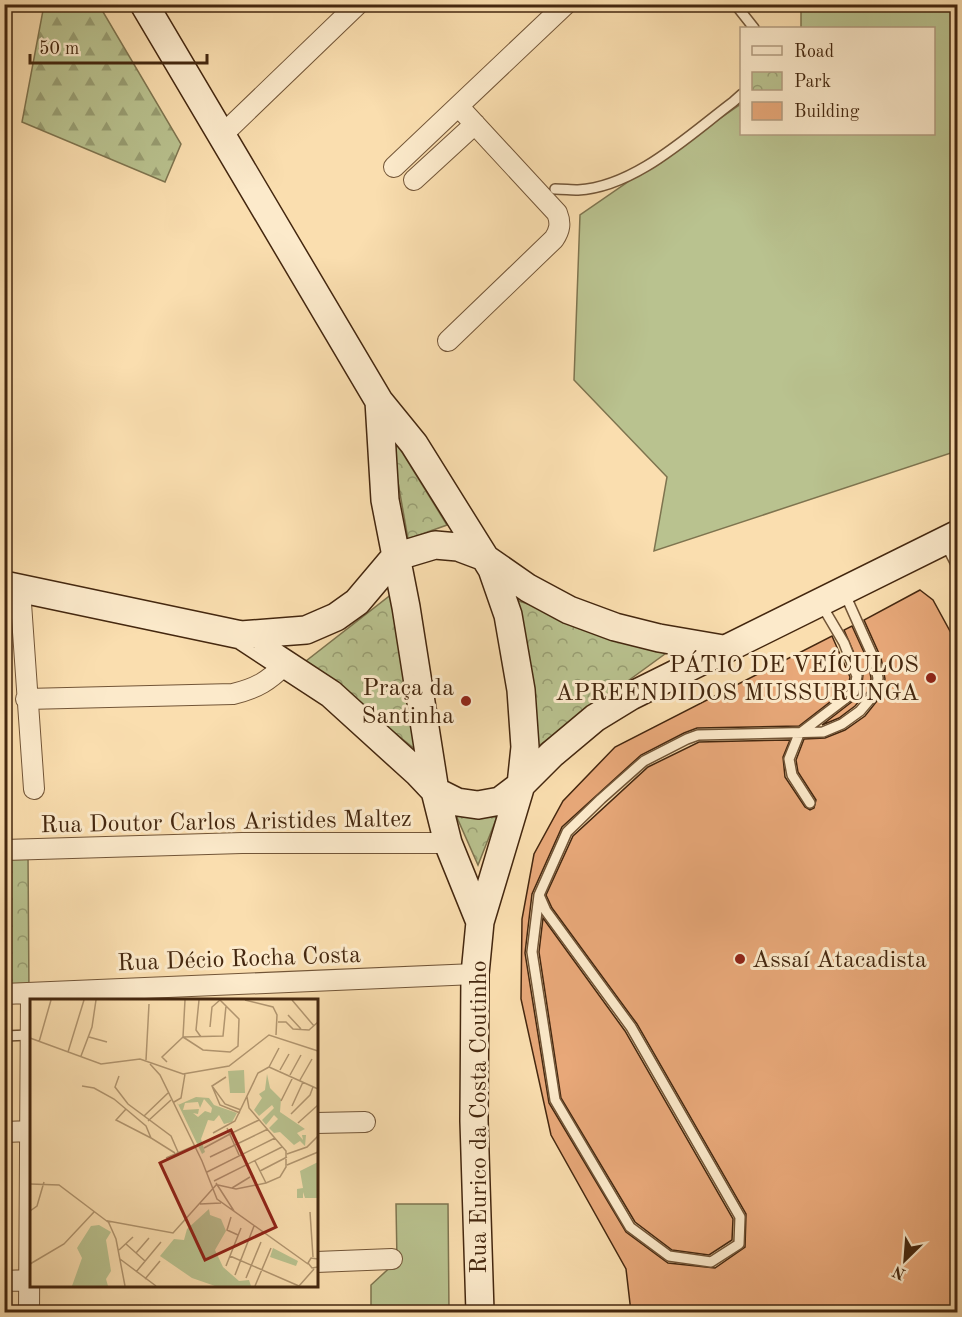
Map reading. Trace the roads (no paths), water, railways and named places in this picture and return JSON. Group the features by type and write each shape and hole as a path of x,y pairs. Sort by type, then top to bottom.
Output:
{"main road":[{"name":"Rua Eurico da Costa Coutinho","path":"144,4 379,401 426,462 492,569 508,615 521,690 525,747 521,785 480,922 475,974 474,1120 480,1312"},
{"name":"Rua Eurico da Costa Coutinho","path":"379,401 385,500 406,607 435,791 448,843 480,922"},
{"path":"241,635 331,694 435,791 457,802 478,805 500,801 595,718 631,696 951,538"},
{"path":"12,587 241,635 306,630 336,618 357,602 395,557 435,545 458,547 482,556 528,588 578,613 615,627 659,638 723,649"}],"street":[{"path":"221,136 358,4"},
{"path":"394,167 566,4"},
{"path":"448,341 554,239 559,232 560,225 557,213 459,107"},
{"path":"414,180 475,124"},
{"path":"12,587 34,789"},
{"path":"26,699 233,694 251,690 266,682 286,664"},
{"name":"Rua Doutor Carlos Aristides Maltez","path":"4,850 242,843 448,843"},
{"name":"Rua Décio Rocha Costa","path":"4,994 475,974"},
{"path":"31,993 31,999"},
{"path":"318,1123 365,1122"},
{"path":"4,1132 30,1131"},
{"path":"318,1262 392,1259"},
{"path":"4,1281 30,1276 29,1312"}],"lane":[{"path":"735,4 753,27"},
{"path":"555,189 579,190 601,186 625,177 648,165 740,95"},
{"path":"951,538 957,568"},
{"path":"539,895 546,911 631,1027 740,1217 739,1244 711,1262 669,1256 630,1227 555,1100 532,952 539,895 567,832 644,761 698,735 823,732 842,724 860,711 876,692 878,678 874,659 831,596"},
{"path":"810,803 792,775 789,759 799,734 854,692 857,676 844,643 831,596"},
{"path":"4,1036 30,1035"},
{"path":"4,1312 29,1312"}],"place":[{"name":"PÁTIO DE VEÍCULOS APREENDIDOS MUSSURUNGA","path":"931,678"},
{"name":"Praça da Santinha","path":"466,701"},
{"name":"Assaí Atacadista","path":"740,959"}]}
